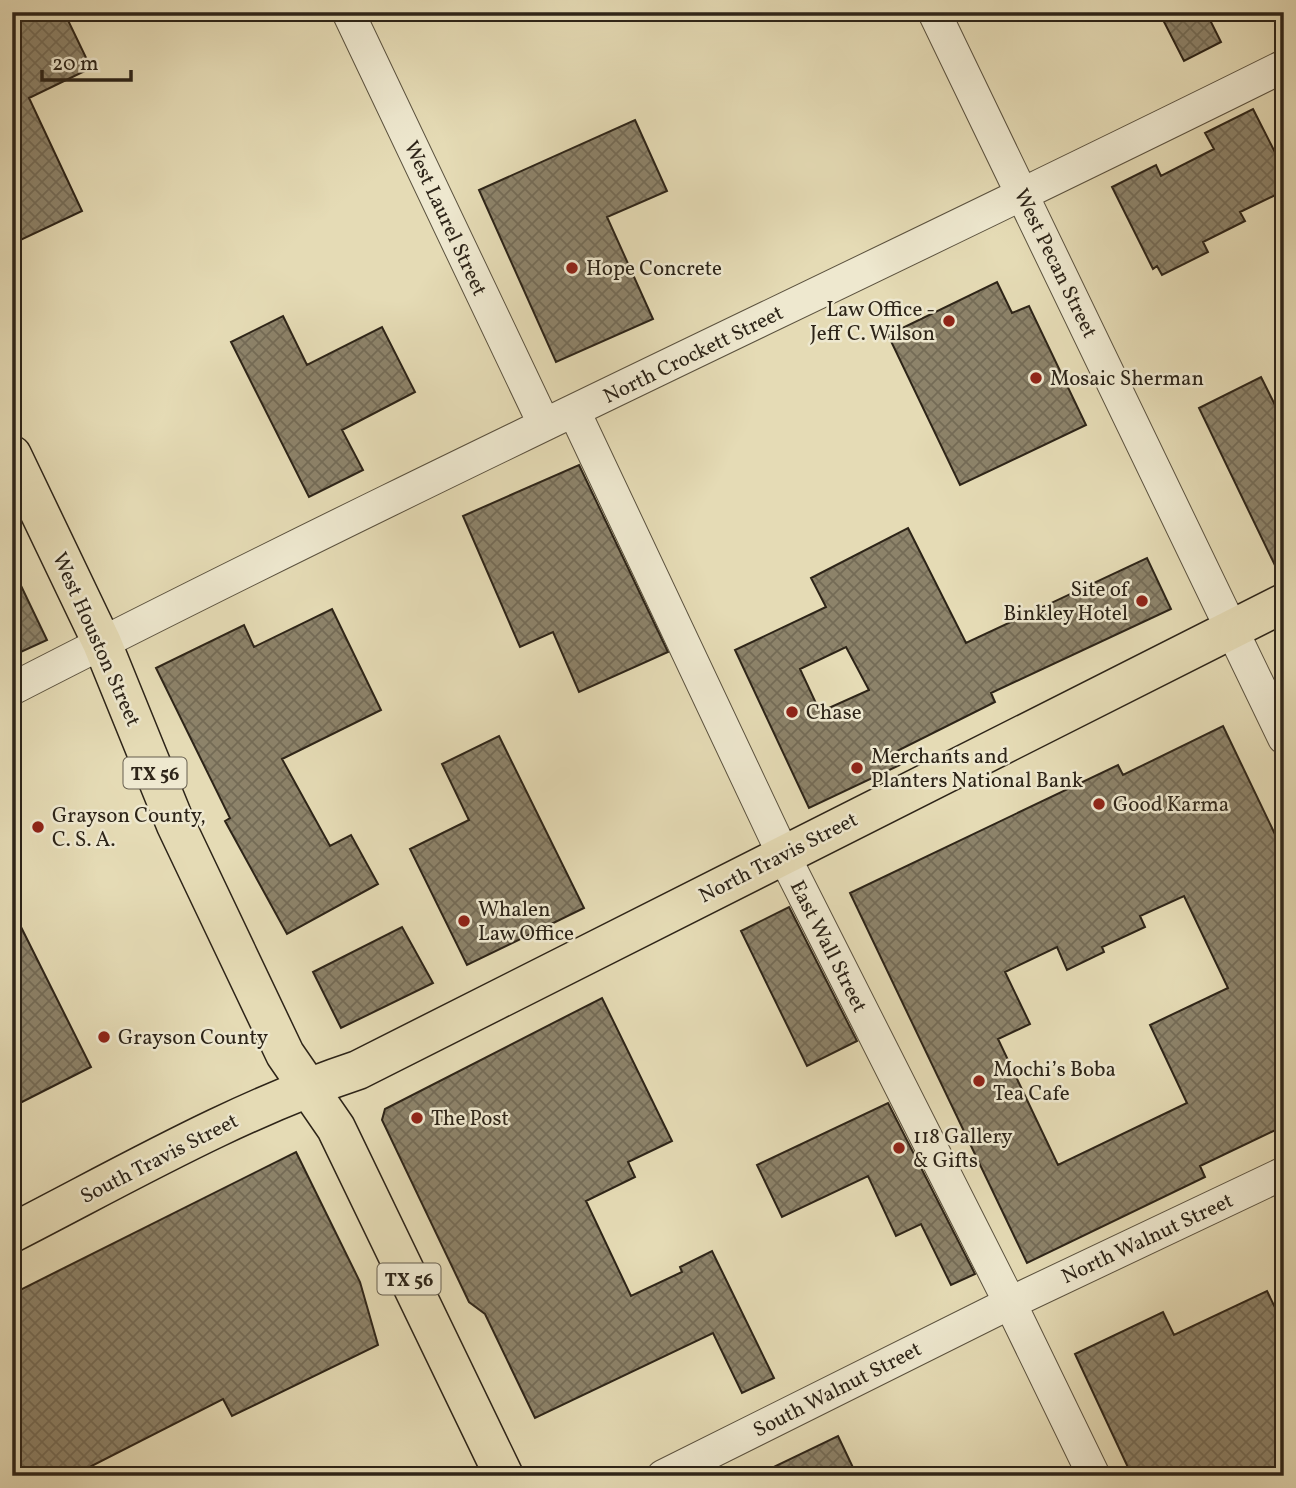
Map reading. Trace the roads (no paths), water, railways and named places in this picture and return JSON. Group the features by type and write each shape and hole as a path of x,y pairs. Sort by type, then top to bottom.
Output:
{"main road":[{"name":"West Houston Street","path":"12,456 102,643 176,825 285,1054 308,1086"},
{"name":"North Travis Street","path":"308,1086 358,1069 1284,603"},
{"name":"South Travis Street","path":"12,1233 259,1107 308,1086"},
{"name":"TX 56","path":"308,1086 336,1128 504,1476"}],"street":[{"name":"West Laurel Street","path":"348,12 544,424"},
{"name":"West Pecan Street","path":"934,12 1284,738"},
{"name":"North Crockett Street","path":"12,689 544,424 1023,195 1284,66"},
{"name":"East Wall Street","path":"574,411 783,854 1010,1303 1094,1476"},
{"name":"North Walnut Street","path":"1010,1303 1284,1174"},
{"name":"South Walnut Street","path":"663,1476 1010,1303"}],"place":[{"name":"Hope Concrete","path":"572,268"},
{"name":"Law Office - Jeff C. Wilson","path":"949,321"},
{"name":"Mosaic Sherman","path":"1036,378"},
{"name":"Site of Binkley Hotel","path":"1142,601"},
{"name":"Chase","path":"792,712"},
{"name":"Merchants and Planters National Bank","path":"857,768"},
{"name":"Good Karma","path":"1099,804"},
{"name":"Grayson County, C. S. A.","path":"38,827"},
{"name":"Whalen Law Office","path":"464,921"},
{"name":"Grayson County","path":"104,1037"},
{"name":"Mochi’s Boba Tea Cafe","path":"979,1081"},
{"name":"The Post","path":"417,1118"},
{"name":"118 Gallery & Gifts","path":"899,1148"}]}
